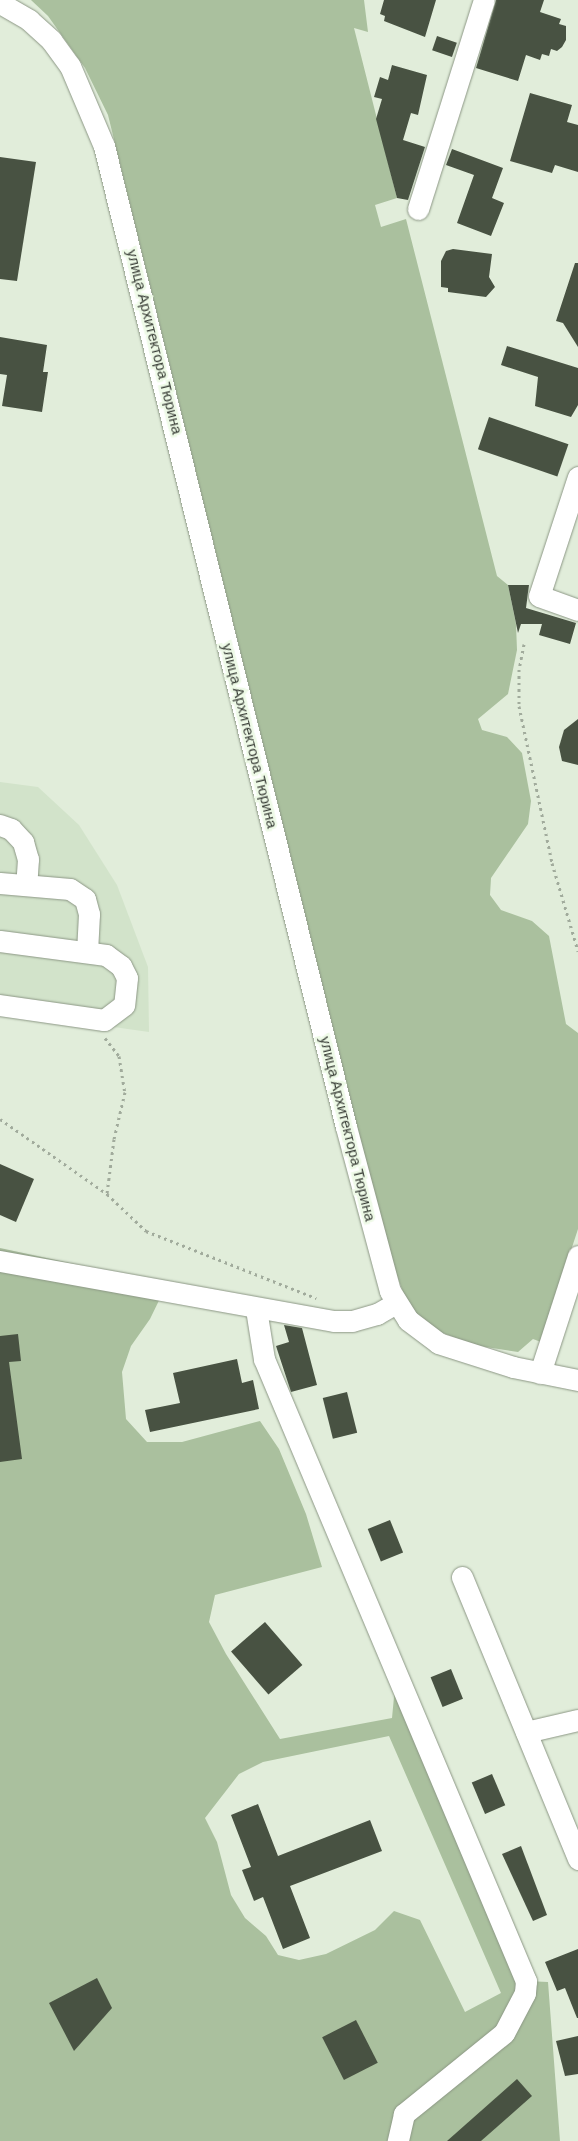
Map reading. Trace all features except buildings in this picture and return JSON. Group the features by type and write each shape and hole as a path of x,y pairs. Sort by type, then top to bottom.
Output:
{"street":[{"path":"418,209 484,0"},
{"name":"улица Архитектора Тюрина","path":"0,3 36,27 70,66 104,146 382,1270 396,1303 413,1324 438,1343 455,1351 540,1373 578,1380"},
{"path":"578,477 539,596 578,610"},
{"path":"0,825 11,829 23,842 28,859 26,885"},
{"path":"0,883 70,889 85,900 89,914 87,952"},
{"path":"0,941 106,955 121,966 127,978 124,1005 104,1020 0,1005"},
{"path":"540,1373 578,1256"},
{"path":"0,1261 256,1309 352,1321 377,1314 396,1303"},
{"path":"256,1309 264,1359 526,1981 525,1993 504,2033 404,2114 398,2141"},
{"path":"462,1577 578,1859"},
{"path":"526,1732 578,1720"}],"path":[{"path":"524,644 519,669 519,706 552,863 578,951"},
{"path":"104,1020 102,1034 119,1056 125,1092 114,1139 107,1194"},
{"path":"0,1118 107,1194 146,1231 306,1291 322,1301"}],"shaded area":[{"path":"31,0 364,0 368,32 354,28 397,198 375,205 381,227 406,219 497,576 508,585 516,624 517,650 508,694 478,719 482,730 507,737 522,753 531,801 528,824 491,878 490,895 501,910 532,921 549,936 566,1024 578,1033 578,1229 541,1342 533,1339 518,1352 473,1345 433,1329 415,1314 403,1292 388,1251 108,115 85,68 48,16"},
{"path":"0,782 38,787 79,825 117,885 148,967 149,1032 0,1011"},
{"path":"0,1248 167,1284 150,1319 131,1346 122,1372 126,1419 147,1442 182,1442 260,1421 279,1449 306,1514 322,1567 215,1595 209,1622 226,1654 280,1739 392,1718 396,1676 526,1981 548,1982 560,2141 0,2141","holes":["389,1736 501,1993 465,2012 420,1920 394,1911 375,1930 326,1954 299,1960 278,1955 266,1936 245,1918 231,1895 217,1842 205,1818 239,1774 263,1762"]}]}
